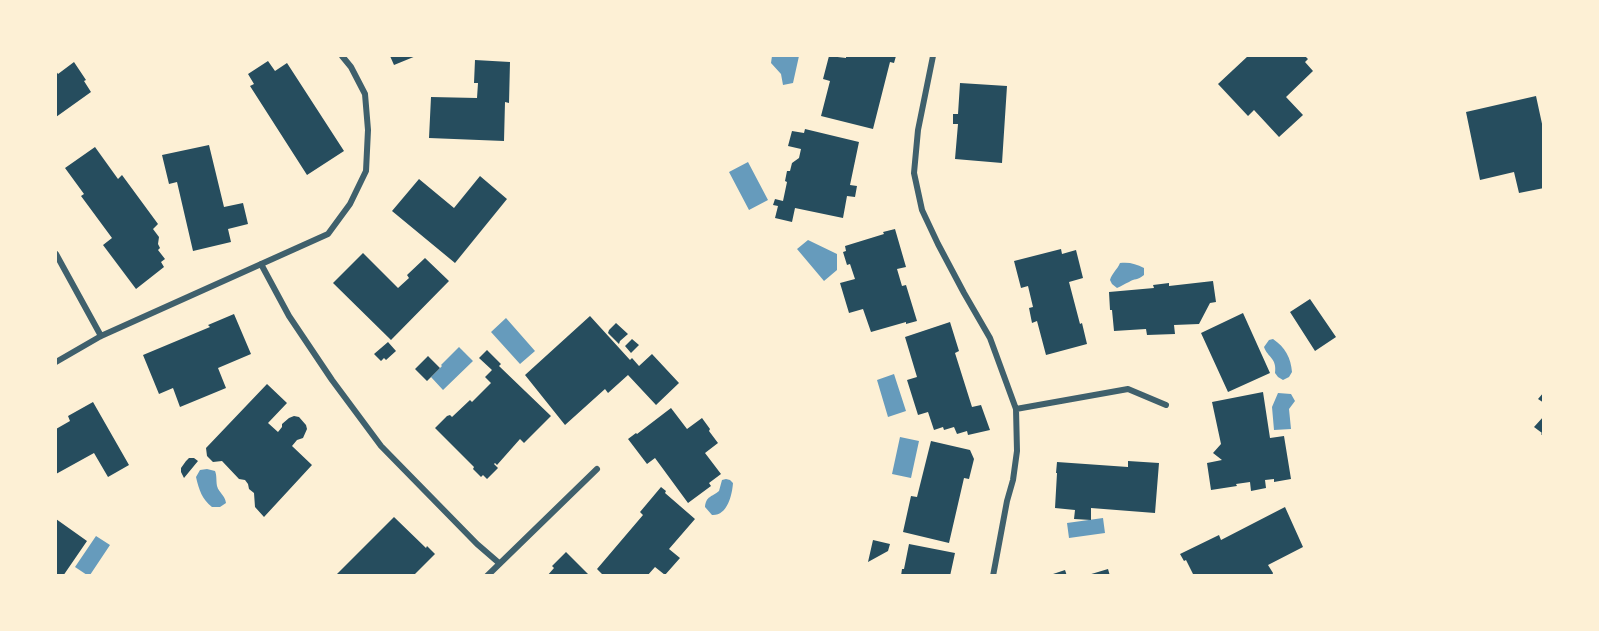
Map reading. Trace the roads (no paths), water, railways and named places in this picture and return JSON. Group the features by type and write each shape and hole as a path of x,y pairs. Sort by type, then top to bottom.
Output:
{"street":[{"path":"56,362 101,336 328,234 350,204 366,171 368,130 365,94 351,67 342,56"},
{"path":"933,56 918,129 914,173 922,210 958,283 990,338 1016,409 1017,451 993,576"},
{"path":"56,254 101,336"},
{"path":"261,264 289,316 332,380 381,446 477,544 499,563"},
{"path":"1016,409 1128,389 1166,405"},
{"path":"487,576 597,469"}],"water":[{"path":"772,56 799,56 793,83 783,85 781,74 771,63"},
{"path":"748,162 768,200 749,210 729,172"},
{"path":"808,240 837,254 837,270 824,281 797,249"},
{"path":"1120,263 1144,268 1144,275 1117,288 1110,280"},
{"path":"506,318 535,351 520,364 491,332"},
{"path":"1273,339 1287,353 1290,362 1292,372 1283,380 1275,373 1273,361 1264,347 1269,340"},
{"path":"459,347 473,361 443,390 431,377"},
{"path":"894,374 906,411 888,417 877,380"},
{"path":"1278,393 1291,394 1295,401 1289,409 1291,429 1274,430 1272,407"},
{"path":"900,437 919,441 911,478 892,474"},
{"path":"200,470 215,471 217,486 225,500 226,503 220,507 212,507 200,490 196,477"},
{"path":"726,479 733,483 730,499 725,509 712,515 705,507 707,501 719,491 722,480"},
{"path":"1103,518 1105,533 1069,538 1067,523"},
{"path":"96,536 110,545 90,575 87,575 75,567"}]}
